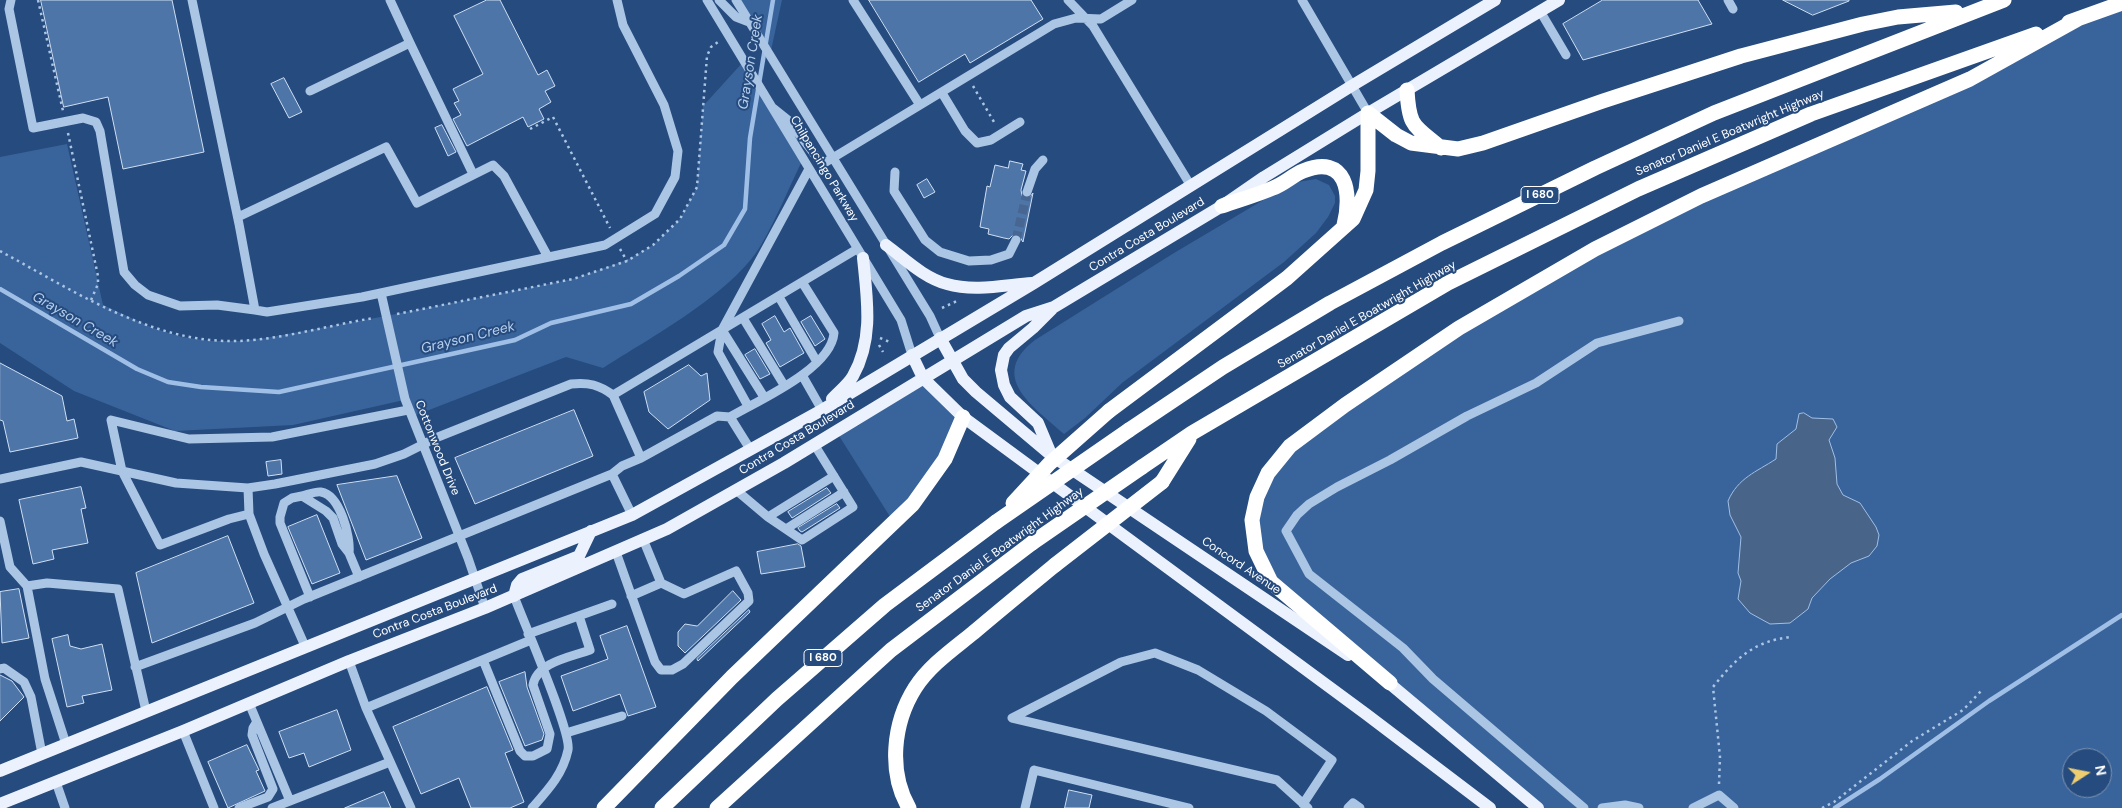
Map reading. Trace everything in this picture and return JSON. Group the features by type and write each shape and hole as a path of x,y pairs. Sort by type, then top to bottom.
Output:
{"highway":[{"name":"Senator Daniel E Boatwright Highway","path":"662,808 777,699 885,605 996,522 1223,367 1330,303 1451,239 1595,168 1714,113 2004,0"},
{"name":"Senator Daniel E Boatwright Highway","path":"716,808 891,650 1032,543 1192,433 1448,283 1638,188 1811,114 2122,3"},
{"path":"1368,113 1396,136 1411,143 1458,150 1741,56 1863,24 1898,17 1975,11"},
{"path":"1390,683 1272,582 1256,551 1252,520 1257,497 1268,473 1290,446 1346,405 1459,328 1596,249 1701,196 1970,79 2078,19"},
{"path":"1407,90 1412,123 1442,149"},
{"path":"996,522 1048,464 1109,411 1287,278 1342,231 1356,213 1366,190 1368,171 1368,113"},
{"path":"1222,206 1274,188 1310,168 1331,169 1342,177 1348,191 1348,208 1342,231"},
{"path":"604,808 732,677 913,504 945,458 963,417"},
{"path":"909,808 902,796 896,768 896,738 915,689 935,664 1055,565 1162,482 1192,433"}],"main road":[{"name":"Contra Costa Boulevard","path":"0,771 661,501 822,410 1034,283 1353,85 1495,0"},
{"name":"Contra Costa Boulevard","path":"0,804 183,731 349,661 485,608 643,539 736,490 1026,316 1054,307 1222,206 1264,177 1368,113 1559,0"},
{"path":"886,245 918,270 946,284 971,288 1034,283"},
{"path":"822,410 852,377 865,344 869,314 860,253"},
{"path":"1052,456 1038,423 1010,397 1004,384 1001,370 1004,355 1009,348 1054,307"},
{"name":"Concord Avenue","path":"940,338 964,379 987,404 1052,456 1390,683 1538,808"},
{"path":"912,355 923,378 963,417 1350,702 1490,808"},
{"path":"514,596 517,585 522,579 579,556 591,531"}],"street":[{"path":"192,0 238,217 255,310"},
{"path":"390,0 473,174"},
{"path":"6,5 33,128 90,118 96,122 100,131 124,272 135,285 148,295 180,306 217,305 267,312 381,293 605,245 655,214 674,177 678,151 664,105 623,25 617,0"},
{"name":"Chilpancingo Parkway","path":"707,0 901,320 912,355"},
{"path":"719,0 736,17 750,22"},
{"name":"Chilpancingo Parkway","path":"736,0 930,316 940,338"},
{"path":"853,0 920,105"},
{"path":"1068,0 1086,17 1191,186"},
{"path":"772,108 788,120 818,160 826,162 833,160 1054,24 1076,18 1101,19 1132,0"},
{"path":"1302,0 1368,113"},
{"path":"1728,0 1733,9"},
{"path":"1540,11 1566,55"},
{"path":"310,91 410,43"},
{"path":"942,93 971,138 978,143 991,140 1020,122"},
{"path":"238,217 386,147 417,202 493,164 504,176 548,257"},
{"path":"1027,192 1035,169 1043,160"},
{"path":"748,406 718,352 722,330 809,169"},
{"path":"895,172 894,191 925,240 940,252 969,262 991,260 1009,254 1016,240"},
{"path":"613,395 802,282 860,253"},
{"path":"135,667 246,627 310,597 612,474 622,466 641,458 717,416 730,417 802,375 830,349 834,332 802,282"},
{"name":"Cottonwood Drive","path":"381,293 399,380 408,410 459,536 485,608"},
{"path":"779,297 817,362"},
{"path":"743,318 784,385"},
{"path":"1584,808 1433,679 1402,648 1309,574 1286,531 1297,515 1309,504 1337,487 1467,416 1536,383 1597,343 1679,321"},
{"path":"722,330 764,397"},
{"path":"802,375 822,410"},
{"path":"0,480 81,462 176,483 248,488 375,464 571,384 585,382 600,386 613,395 641,458"},
{"path":"249,514 229,519 160,545 122,471 111,420 189,439 272,437 408,410"},
{"path":"730,417 750,449"},
{"path":"736,490 768,517 802,540 854,507 814,444"},
{"path":"612,474 632,514"},
{"path":"768,517 834,476"},
{"path":"248,488 249,514 264,554 305,646"},
{"path":"310,597 280,517 284,503 292,498 320,492 331,496 336,503 351,541 350,553"},
{"path":"786,529 844,492"},
{"path":"302,496 326,511 333,518 342,544 350,553 359,577"},
{"path":"0,521 10,567 27,586 45,679 66,744"},
{"path":"643,539 660,584"},
{"path":"616,552 631,596 655,662 661,670 672,670 683,664 749,601 748,593 736,571 684,594 660,584 631,596"},
{"path":"27,586 47,582 118,589 146,711"},
{"path":"514,596 566,733 569,748 562,773 532,808"},
{"path":"366,708 483,660 579,616 612,604"},
{"path":"483,660 520,750 525,756 534,756 542,752 550,742 550,734 533,685 534,678 542,668 590,650 579,616"},
{"path":"1155,653 1198,670 1266,711 1332,760 1306,806 1277,780 1012,718 1121,662 1155,653"},
{"path":"349,661 366,708 411,808"},
{"path":"0,668 4,668 24,682 32,697 42,754"},
{"path":"249,703 290,801"},
{"path":"566,733 622,716"},
{"path":"239,808 268,797 273,789 252,735 256,723"},
{"path":"183,731 214,808"},
{"path":"272,808 390,762"},
{"path":"1025,808 1034,770 1190,808"},
{"path":"56,782 65,808"},
{"path":"1693,808 1719,795 1734,808"},
{"path":"1348,808 1353,803 1360,808"},
{"path":"1602,808 1624,805 1639,808"}],"path":[{"path":"38,0 98,276 98,284 91,300"},
{"path":"0,251 91,300 154,328 182,336 210,340 266,338 573,279 627,260 653,245 680,219 697,187 707,56 712,47 728,34"},
{"path":"970,75 972,85 994,122 991,140"},
{"path":"530,129 553,117 627,260"},
{"path":"942,308 959,298"},
{"path":"883,352 876,340 882,338 892,343"},
{"path":"1719,795 1720,757 1713,688 1730,666 1751,649 1772,639 1791,637"},
{"path":"1822,808 1834,802 1912,740 1963,710 1982,690"}],"shaded area":[{"path":"736,0 782,0 770,55"},
{"path":"2122,3 2122,808 1538,808 1296,602 1256,551 1257,497 1290,446 1595,249"},
{"path":"744,61 803,159 767,235 748,263 711,297 689,313 603,368 566,357 411,417 404,400 293,425 175,431 74,391 0,343 0,157 67,144 103,305 153,328 182,337 210,341 240,341 266,338 573,279 627,260 653,245 680,219 697,187 703,106"},
{"path":"1316,179 1329,185 1335,196 1335,203 1328,217 1316,233 1284,262 1122,383 1085,418 1064,434 1040,413 1020,391 1015,379 1015,367 1021,354 1035,340 1174,253 1292,183"},
{"path":"923,378 963,417 945,459 894,523 836,431"},
{"path":"1804,413 1812,418 1833,419 1837,427 1829,440 1835,458 1837,484 1843,495 1860,503 1876,527 1879,535 1877,546 1869,556 1851,563 1830,579 1812,598 1808,609 1790,623 1770,624 1750,613 1738,599 1741,581 1738,573 1741,537 1730,515 1728,501 1742,481 1776,459 1777,444 1796,429 1799,414"}],"building":[{"path":"41,0 172,0 204,152 123,169 108,97 64,107"},
{"path":"487,0 500,0 538,75 547,70 555,86 545,91 551,102 539,109 544,119 528,127 523,117 467,146 453,119 461,115 454,103 459,101 453,89 483,74 454,16"},
{"path":"869,0 1031,0 1043,19 970,63 965,54 919,82"},
{"path":"1603,0 1698,0 1712,24 1583,60 1563,24"},
{"path":"1783,0 1849,0 1849,1 1813,15"},
{"path":"284,78 302,112 289,118 271,84"},
{"path":"442,125 456,152 448,156 435,128"},
{"path":"1010,161 1023,164 1021,170 1026,171 1021,190 1022,196 1029,198 1033,193 1023,242 1018,234 1013,235 1009,239 988,234 989,229 980,227 987,186 990,187 995,165 1008,168"},
{"path":"927,179 935,192 924,198 917,185"},
{"path":"775,316 784,332 790,328 804,353 780,367 766,343 771,340 762,324"},
{"path":"811,316 825,339 815,346 801,322"},
{"path":"755,349 770,374 760,379 745,355"},
{"path":"0,363 62,396 67,421 74,419 78,438 10,452 3,421 0,420"},
{"path":"689,365 701,376 707,373 710,400 668,429 649,412 644,392"},
{"path":"574,410 593,456 475,504 455,458"},
{"path":"281,460 282,474 268,476 266,462"},
{"path":"397,476 422,538 366,560 337,485"},
{"path":"81,487 86,508 81,509 88,543 52,550 54,559 33,564 19,500"},
{"path":"827,488 831,493 792,518 788,512"},
{"path":"837,504 840,508 802,532 800,531 798,528"},
{"path":"317,515 340,573 312,584 288,527"},
{"path":"228,536 254,603 152,643 136,573"},
{"path":"798,544 801,546 805,567 761,574 757,552"},
{"path":"19,589 29,638 2,643 0,592"},
{"path":"733,591 741,600 685,653 678,646 678,632 685,624 697,626"},
{"path":"749,610 750,612 698,661 697,659"},
{"path":"627,626 656,707 628,716 620,694 573,711 561,676 608,659 600,636"},
{"path":"68,635 70,646 81,649 102,644 112,690 82,696 84,703 67,707 52,639"},
{"path":"525,672 527,687 544,734 542,740 525,746 499,682"},
{"path":"0,675 12,681 24,697 0,721"},
{"path":"487,687 513,750 505,753 524,802 510,808 471,808 459,778 421,794 393,727"},
{"path":"337,710 351,750 309,767 304,753 289,758 279,732"},
{"path":"247,745 259,770 256,771 265,791 228,808 208,762"},
{"path":"1069,790 1092,795 1089,808 1065,808"},
{"path":"384,792 391,808 345,808"}],"waterway":[{"name":"Grayson Creek","path":"0,289 137,369 168,382 201,387 279,392 515,340 551,323 631,304 679,276 724,245 745,209 750,138 773,0"},
{"path":"1835,808 1880,779 1989,701 2122,615"}],"tunnel":[{"path":"1016,240 1027,192"}]}
